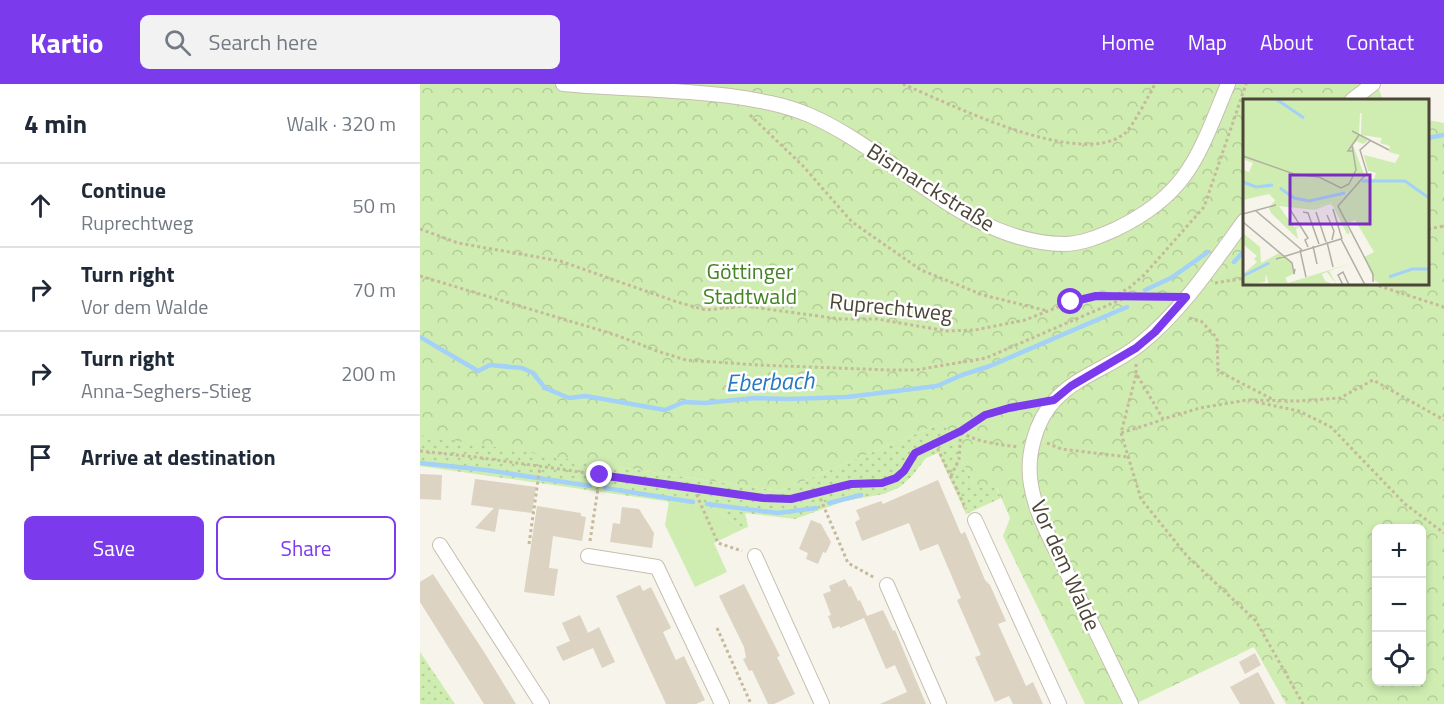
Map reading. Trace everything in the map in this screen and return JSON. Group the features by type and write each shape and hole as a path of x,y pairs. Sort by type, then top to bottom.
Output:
{"street":[{"name":"Bismarckstraße","path":"562,84 717,95 791,108 853,137 934,194 974,218 1023,238 1066,244 1085,241 1122,226 1149,211 1173,191 1191,169 1228,84"},
{"path":"1353,99 1373,84"},
{"name":"Vor dem Walde","path":"1131,704 1043,521 1031,487 1030,463 1033,443 1054,400 1071,386 1136,348 1173,314 1243,224"},
{"path":"975,520 1059,704"},
{"path":"440,545 542,704"},
{"path":"588,556 657,567 722,704"},
{"path":"754,556 822,704"},
{"path":"887,585 939,704"}],"path":[{"path":"903,84 977,116 1053,142 1088,146 1107,142 1125,134 1155,84"},
{"path":"1116,295 1129,288 1144,275 1204,207 1246,84"},
{"path":"748,112 803,166 852,222 921,270 983,295 1049,311"},
{"path":"1429,229 1444,226"},
{"name":"Ruprechtweg","path":"420,229 458,243 560,261 706,310 745,306 840,319 877,319 947,331 975,330 1025,320 1071,302 1096,296 1186,297"},
{"path":"420,276 616,335 686,360 907,370 946,366 986,357 1129,296"},
{"path":"1376,285 1444,307"},
{"path":"1173,314 1201,321 1217,338 1218,371 1275,401"},
{"path":"1136,348 1136,373 1121,433 1141,499 1187,556 1256,621 1303,704"},
{"path":"1136,373 1163,419"},
{"path":"1121,433 1200,408 1247,400 1340,398 1373,380 1444,420"},
{"path":"420,451 763,498 791,499 851,484 882,483 896,478 904,471 915,453 961,431 985,415 1054,400"},
{"path":"1247,400 1299,411 1331,426 1405,504 1444,533"},
{"path":"961,431 966,436 997,444 1033,443 1061,449 1128,457"},
{"path":"951,476 959,459 961,431"},
{"path":"935,442 967,510 975,520"},
{"path":"529,544 540,466"},
{"path":"588,556 600,475"},
{"path":"694,489 718,543 754,556"},
{"path":"818,493 848,563 887,585"},
{"path":"717,628 751,704"}],"green space":[{"name":"Göttinger Stadtwald","path":"420,84 1377,84 1383,99 1243,99 1243,285 1429,285 1429,120 1444,123 1444,704 1286,704 1254,647 1135,704 1085,704 1003,536 1010,518 997,488 974,485 944,422 780,491 420,435"},
{"path":"944,422 974,485 996,487 1001,498 966,514 938,453 926,458 900,487 884,494 845,501 795,519 745,513 748,527 743,529 713,508 420,466 420,435 429,435 618,467 780,491"},
{"path":"669,501 713,508 743,529 714,543 727,572 695,587 665,525"},
{"path":"420,652 455,704 420,704"}],"building":[{"path":"420,474 442,475 441,500 420,499"},
{"path":"475,479 536,487 532,513 499,509 495,532 475,528 494,508 471,505"},
{"path":"938,480 961,534 965,532 985,580 990,585 1006,621 998,624 1026,686 1033,682 1043,704 1013,704 1009,696 995,702 975,657 981,655 957,600 961,598 938,544 920,551 909,523 862,541 855,522 860,519 856,510 881,501 883,504"},
{"path":"537,506 581,513 581,516 586,517 582,541 553,536 549,568 558,569 554,596 524,592"},
{"path":"622,507 639,509 654,533 652,548 610,542 613,523 620,524"},
{"path":"811,520 821,524 831,542 826,553 823,552 818,564 806,559 808,553 799,549"},
{"path":"433,574 516,704 484,704 420,602 420,582"},
{"path":"845,579 858,601 860,600 867,616 883,610 893,631 895,630 926,704 880,704 907,692 895,665 886,669 864,618 833,629 828,616 831,615 823,594 831,591 829,586"},
{"path":"744,584 780,656 777,657 795,694 774,704 768,704 752,670 749,671 743,659 746,658 744,647 719,596"},
{"path":"640,585 643,591 651,587 671,628 663,632 673,654 676,660 684,656 705,700 696,704 666,704 616,596"},
{"path":"580,615 588,633 599,627 615,662 602,668 593,648 563,661 556,647 570,641 562,623"},
{"path":"1255,653 1261,665 1245,674 1239,662"},
{"path":"1258,672 1275,704 1240,704 1230,687"}],"waterway":[{"name":"Eberbach","path":"1429,138 1444,135"},
{"path":"1145,290 1171,278 1208,252"},
{"name":"Eberbach","path":"1234,262 1243,252"},
{"name":"Eberbach","path":"420,337 478,371 490,365 522,368 533,373 545,388 569,398 586,396 665,410 684,402 705,403 755,398 847,397 937,386 990,366 1127,307"},
{"path":"420,463 486,470 590,486"},
{"path":"605,488 693,502"},
{"path":"829,503 861,495"},
{"path":"707,504 778,513 816,508"}],"route":[{"path":"600,475 763,498 791,499 851,484 882,483 896,478 904,471 915,453 961,431 985,415 1054,400 1071,386 1136,348 1173,314 1186,297 1116,295 1096,296 1071,302"}]}
